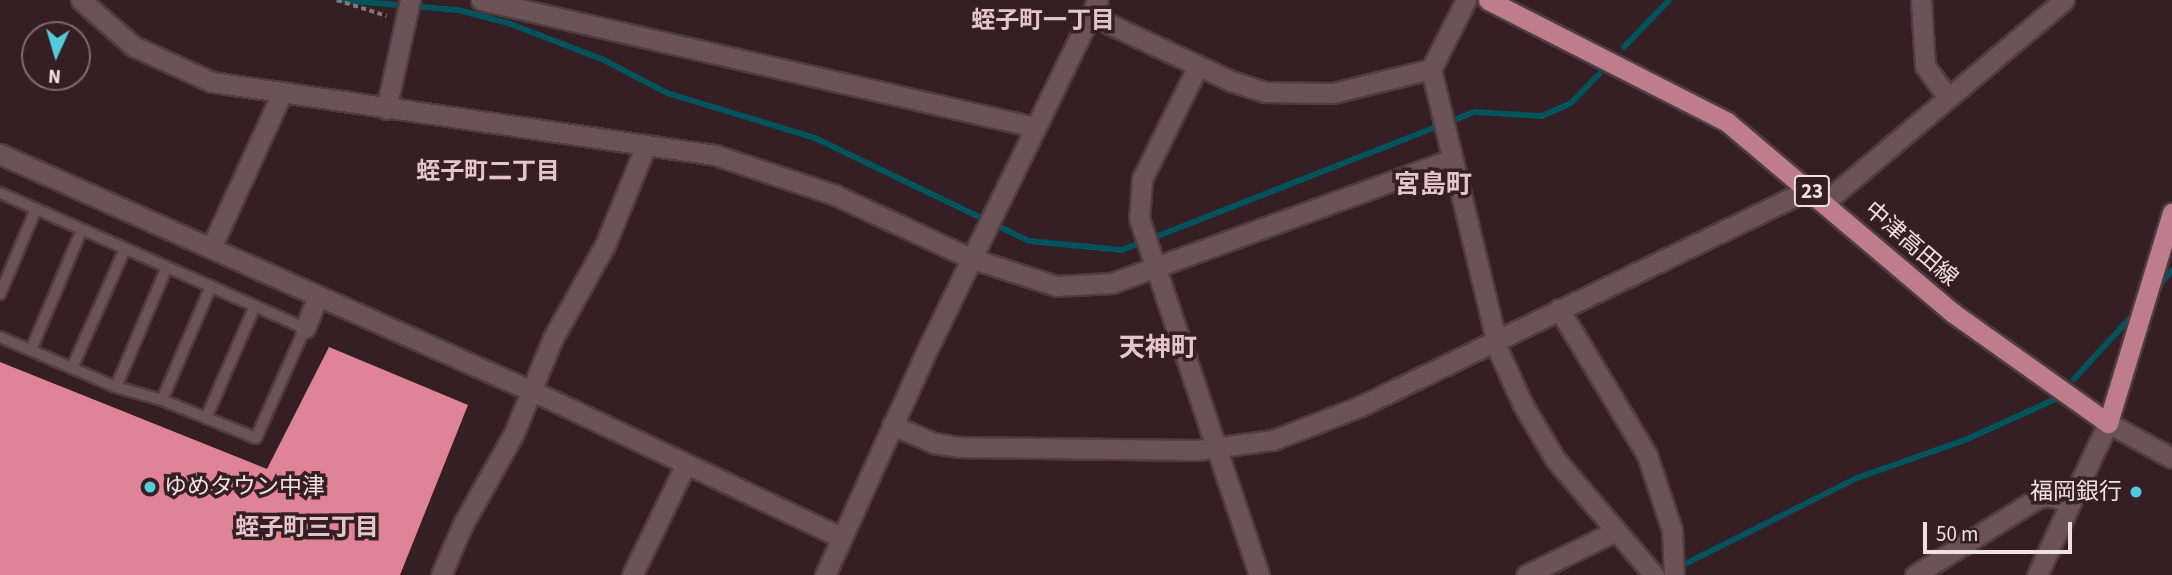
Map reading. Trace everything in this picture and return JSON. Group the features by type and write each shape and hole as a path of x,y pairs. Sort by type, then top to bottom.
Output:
{"main road":[{"name":"中津高田線","path":"1488,0 1727,122 1810,189 1953,313 2108,424"},
{"path":"2108,424 2172,212"}],"street":[{"path":"81,0 133,46 174,69 232,87 715,155 804,183 970,258 1056,286 1098,286 1155,271 1452,159"},
{"path":"481,0 1035,127"},
{"path":"1466,0 1431,69 1496,340 1543,442 1654,575"},
{"path":"1921,0 1925,66 1948,98"},
{"path":"1825,202 2064,0"},
{"path":"825,575 970,258 1094,8 1198,66 1248,87 1307,95 1352,90 1431,69"},
{"path":"386,109 407,13"},
{"path":"1198,66 1147,168 1139,194 1139,218 1259,575"},
{"path":"211,248 281,94"},
{"path":"442,575 531,391 553,338 605,245 646,145"},
{"path":"0,154 531,391 841,537"},
{"path":"892,425 934,443 960,447 1216,449 1273,440 1309,428 1810,189"},
{"path":"305,328 318,296"},
{"path":"1559,309 1647,455 1672,530 1674,575"},
{"path":"2037,575 2108,424 2172,458"},
{"path":"632,575 686,464"},
{"path":"1915,575 2036,499 2048,496 2071,502"},
{"path":"1526,575 1616,531"}],"lane":[{"path":"0,193 305,328 256,439 162,400 116,387 0,337"},
{"path":"0,294 36,209"},
{"path":"31,350 82,229"},
{"path":"72,368 125,248"},
{"path":"116,387 167,267"},
{"path":"162,400 211,286"},
{"path":"206,418 256,306"}],"path":[{"path":"337,0 407,13"}],"building":[{"path":"329,347 468,405 400,575 0,575 0,362 267,469"}],"waterway":[{"path":"339,0 458,10 508,23 602,59 667,93 815,138 1029,241 1122,250 1475,112 1542,116 1571,103 1599,74"},
{"path":"1624,47 1669,0"},
{"path":"2155,290 2172,270"},
{"path":"2074,379 2134,314"},
{"path":"1663,575 1857,478 1965,440 2056,399"}],"place":[{"name":"ゆめタウン中津","path":"150,487"},
{"name":"福岡銀行","path":"2136,492"}],"district":[{"name":"蛭子町一丁目","path":"1043,21"},
{"name":"蛭子町二丁目","path":"488,172"},
{"name":"宮島町","path":"1433,185"},
{"name":"天神町","path":"1158,348"},
{"name":"蛭子町三丁目","path":"307,528"}]}
